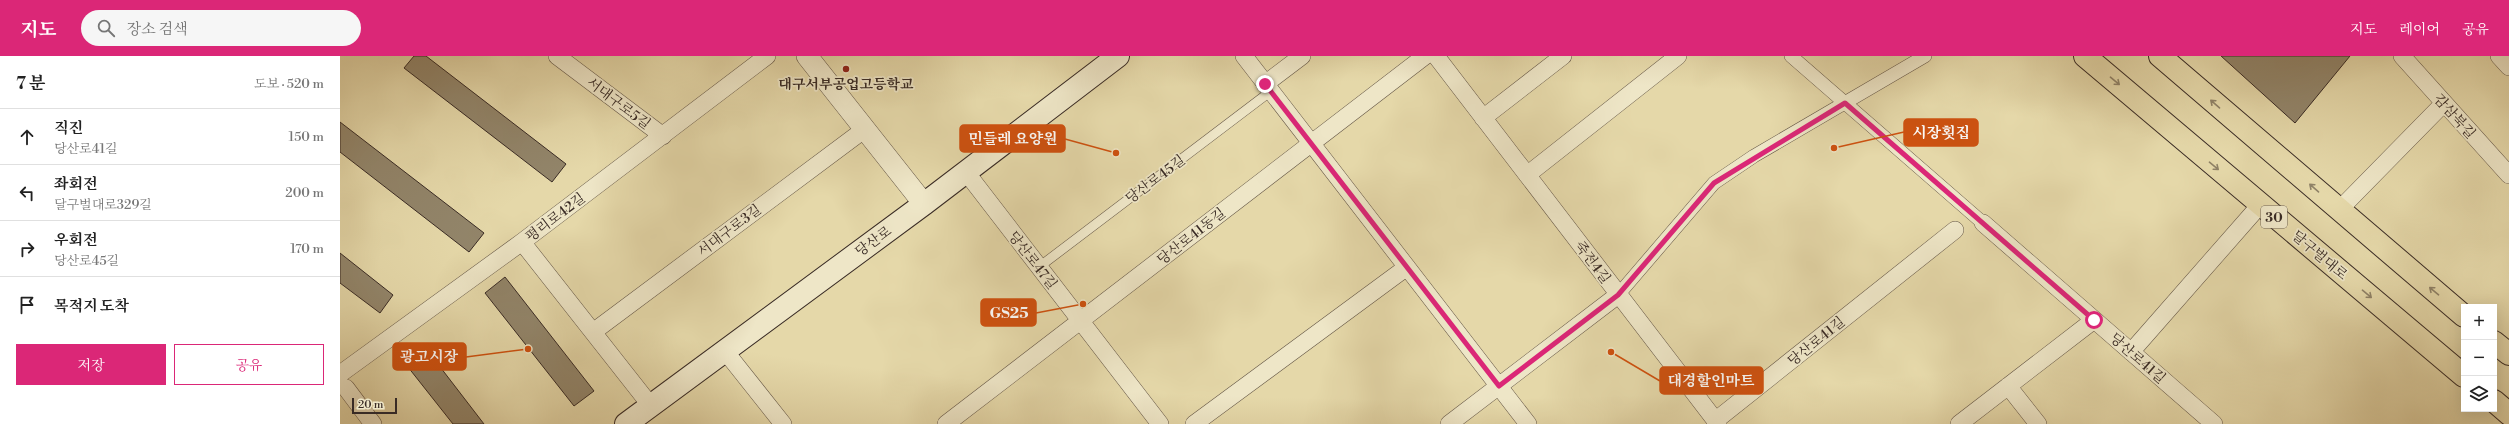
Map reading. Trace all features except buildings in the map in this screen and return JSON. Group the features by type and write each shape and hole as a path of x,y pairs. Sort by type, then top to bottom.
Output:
{"main road":[{"name":"당산로","path":"626,424 924,204 1118,56"},
{"name":"달구벌대로","path":"2085,56 2461,373"},
{"path":"2160,56 2461,313"},
{"path":"2497,344 2509,354"},
{"path":"2497,404 2509,414"}],"street":[{"name":"서대구로5길","path":"557,56 662,136"},
{"name":"평리로42길","path":"343,381 522,242 767,56"},
{"path":"807,56 924,204"},
{"path":"1244,56 1528,424"},
{"path":"1268,87 1302,56"},
{"name":"당산로41동길","path":"955,421 1080,321 1426,56"},
{"name":"죽전4길","path":"1436,56 1716,423"},
{"path":"1484,118 1563,56"},
{"path":"1527,175 1678,56"},
{"name":"당산로41길","path":"1791,56 2214,424"},
{"path":"1449,424 1618,295 1714,183 1925,56"},
{"name":"감삼북길","path":"2402,56 2509,175"},
{"path":"2499,56 2509,67"},
{"path":"2339,210 2444,103"},
{"name":"서대구로3길","path":"593,332 865,129"},
{"name":"당산로47길","path":"966,172 1160,424"},
{"path":"2132,352 2260,205"},
{"name":"당산로41길","path":"1716,423 1955,230"},
{"path":"522,242 651,406"},
{"path":"1194,424 1407,267"},
{"path":"1959,424 2094,320"},
{"path":"725,351 783,424"},
{"path":"343,381 373,424"},
{"path":"2008,386 2038,424"}],"lane":[{"name":"당산로45길","path":"1039,267 1268,87"}],"place":[{"name":"대구서부공업고등학교","path":"846,69"},
{"name":"시장횟집","path":"1834,148"},
{"name":"민들레 요양원","path":"1116,153"},
{"name":"GS25","path":"1083,304"},
{"name":"광고시장","path":"528,349"},
{"name":"대경할인마트","path":"1611,352"}],"route":[{"path":"1265,84 1499,386 1618,295 1714,183 1754,156 1845,103 2094,320"}]}
